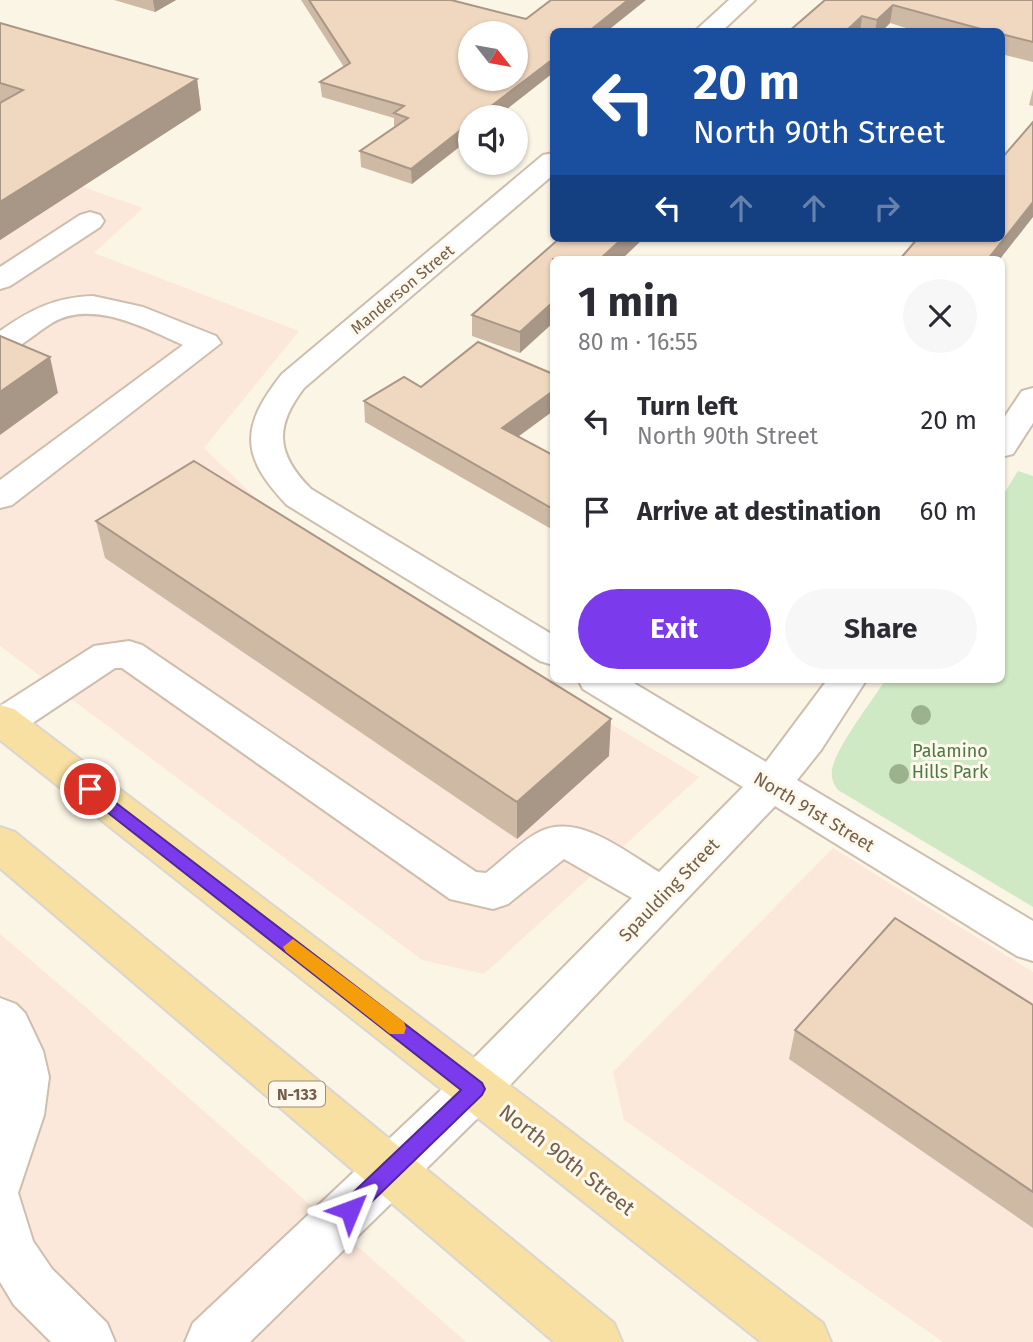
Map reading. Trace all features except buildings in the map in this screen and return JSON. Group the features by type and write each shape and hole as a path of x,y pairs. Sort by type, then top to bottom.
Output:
{"main road":[{"name":"North 90th Street","path":"2,721 804,1342"},
{"name":"N-133","path":"0,844 595,1342"}],"street":[{"path":"711,28 743,0"},
{"name":"Manderson Street","path":"550,164 293,381 276,401 265,428 267,455 282,481 299,497 550,650"},
{"path":"0,280 90,221"},
{"path":"0,345 55,310 80,307 110,308 140,315 205,343 0,497"},
{"path":"1005,441 1033,398"},
{"path":"2,721 107,655 129,654 465,887 493,892 555,843 573,843 663,895"},
{"name":"North 91st Street","path":"604,683 1033,943"},
{"name":"Spaulding Street","path":"212,1342 475,1089 770,785 807,740 845,683"},
{"path":"0,1018 12,1029 25,1070 21,1112 2,1155 0,1178"},
{"path":"0,1209 9,1250 33,1287 88,1342"}],"shaded area":[{"path":"0,158 143,208 94,253 299,331 204,448 286,527 699,777 484,974 422,960 0,646"},
{"path":"833,848 1033,972 1033,1342 943,1342 624,1120 613,1072"},
{"path":"0,934 81,1003 466,1342 0,1342"}],"green space":[{"name":"Palamino Hills Park","path":"1018,471 1033,476 1033,907 838,790 832,775 835,759 841,748 883,683 1005,683 1005,492"}],"slow traffic":[{"path":"293,947 397,1028"}],"route":[{"path":"90,789 475,1089 350,1210"}]}
